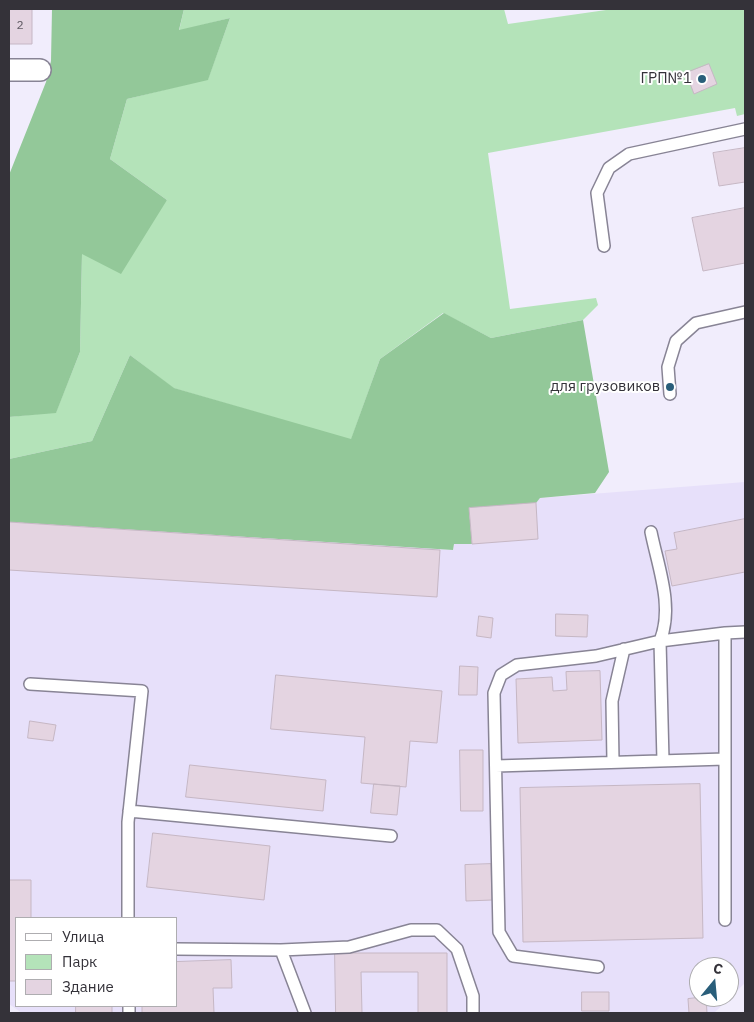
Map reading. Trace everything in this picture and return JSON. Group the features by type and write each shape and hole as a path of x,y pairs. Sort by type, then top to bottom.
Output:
{"street":[{"path":"9,70 40,70"}],"lane":[{"path":"604,246 597,193 608,168 629,154 745,129"},
{"path":"670,394 668,368 676,341 696,322 745,312"},
{"path":"650,532 666,602 665,629 660,641 663,761"},
{"path":"598,967 513,956 499,932 494,694 501,675 517,665 596,656 660,641 745,632"},
{"path":"724,633 725,920"},
{"path":"613,762 612,700 624,649"},
{"path":"30,684 142,692 128,810 128,917"},
{"path":"496,766 725,759"},
{"path":"128,810 391,836"},
{"path":"178,949 281,950 349,947 411,930 437,930 457,949 473,996 473,1013"},
{"path":"281,950 305,1013"}],"shaded area":[{"path":"745,482 745,983 739,989 739,957 689,957 689,1007 720,1007 714,1013 22,1013 9,1004 9,522 453,550 454,544 471,544 469,508 535,503 540,498"}],"green space":[{"path":"52,9 184,9 179,30 230,18 208,80 127,99 110,159 167,200 121,274 82,254 80,352 56,413 9,417 9,175 46,82 51,61"},
{"path":"184,9 504,9 508,24 613,9 745,9 745,114 737,116 735,108 488,153 510,309 596,298 598,305 583,320 491,338 443,313 380,359 351,440 173,388 130,355 92,441 9,459 9,417 56,412 80,352 82,254 167,200 110,159 127,99 208,79 230,18 179,31"},
{"path":"444,313 491,338 583,320 609,472 595,493 540,498 536,503 469,508 472,544 454,544 453,550 9,522 9,459 92,441 130,355 174,388 351,439 380,359"}],"building":[{"path":"9,9 32,9 32,44 9,44"},
{"name":"ГРП№1","path":"709,64 717,84 694,94 686,73"},
{"path":"745,148 745,182 719,186 713,153"},
{"path":"745,208 745,263 703,271 692,218"},
{"path":"536,503 538,539 472,544 469,508"},
{"path":"745,519 745,572 672,586 665,551 677,549 674,533"},
{"path":"9,522 440,550 437,597 9,570"},
{"path":"556,614 588,615 587,637 556,636"},
{"path":"479,616 493,618 491,638 477,636"},
{"path":"460,666 478,667 477,695 459,695"},
{"path":"600,671 602,740 518,743 516,679 552,677 553,691 567,690 566,672"},
{"path":"276,675 442,691 437,743 410,741 406,787 361,783 365,737 271,729"},
{"path":"30,721 56,725 53,741 28,738"},
{"path":"460,750 483,750 483,811 461,811"},
{"path":"190,765 326,780 323,811 186,797"},
{"path":"374,784 400,786 397,815 371,813"},
{"path":"700,784 703,938 523,942 520,788"},
{"path":"153,833 270,846 264,900 147,887"},
{"path":"491,864 492,900 466,901 465,865"},
{"path":"9,880 31,880 31,917 15,917 15,981 9,981"},
{"path":"335,953 447,953 447,1013 418,1013 418,972 361,972 362,1013 336,1013"},
{"path":"231,960 232,988 213,988 214,1013 142,1013 142,1007 178,1007 178,962"},
{"path":"582,992 609,992 609,1011 582,1011"},
{"path":"688,999 689,1007 707,1007 707,1013 689,1013"},
{"path":"76,1007 112,1007 112,1013 76,1013"}],"place":[{"name":"ГРП№1","path":"702,79"},
{"name":"для грузовиков","path":"670,387"}]}
